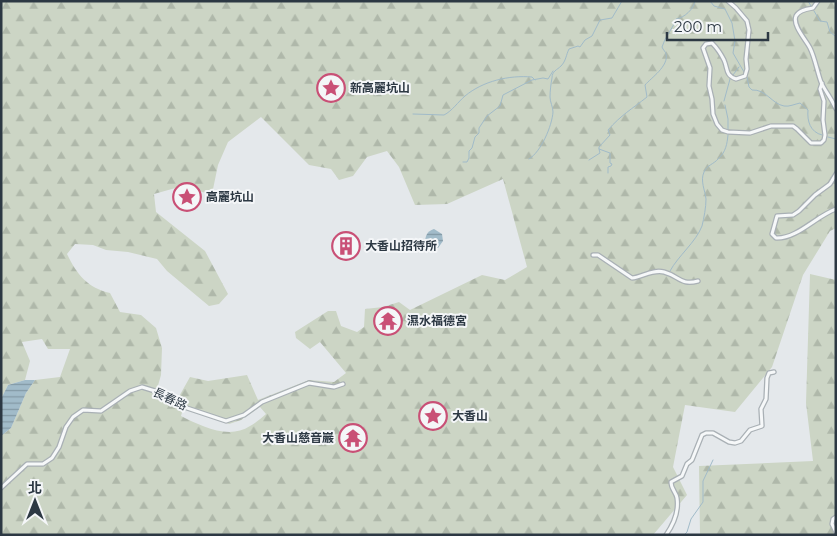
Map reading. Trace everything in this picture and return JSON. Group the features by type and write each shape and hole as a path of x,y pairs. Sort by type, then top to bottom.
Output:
{"street":[{"path":"728,1 734,4 746,20 749,30 746,59 748,69 745,76 736,79 730,77 726,72 723,59 712,43 706,44 703,48 710,68 709,86 713,114 716,124 722,130 750,133 771,126 793,126 811,143 821,143 825,135 823,120 824,101 820,88 822,83"},
{"path":"818,1 813,8 799,13 795,18 795,22 800,34 810,48 822,83 836,109"},
{"path":"836,174 830,184 815,195 799,211 792,215 777,216 772,234 776,238 790,236 818,217 836,208"},
{"path":"592,255 598,255 632,278 651,272 663,271 682,282 691,283 698,281"},
{"path":"666,535 674,521 677,500 671,487 671,482 682,476 686,464 692,460 702,435 713,433 734,443 741,441 750,430 762,426 761,406 766,399 767,378 769,373 774,372"},
{"name":"長春路","path":"1,488 27,464 43,464 52,458 73,416 83,410 101,411 130,391 142,387 154,391 181,406 230,421 244,415 262,402 309,383 334,387 343,384"},
{"path":"836,517 833,519 832,524 836,532"}],"green space":[{"path":"1,1 836,1 836,228 830,231 803,275 772,367 735,412 685,405 673,467 687,495 653,535 1,535 1,436 11,428 26,393 35,380 60,377 70,349 48,349 42,339 22,342 30,361 25,380 8,385 1,399","holes":["261,117 309,165 331,169 339,180 353,176 367,157 387,151 399,167 415,205 447,204 503,179 527,267 505,280 482,275 410,310 399,302 383,307 365,309 364,327 357,332 341,326 336,311 328,311 295,332 296,338 310,349 320,342 346,373 334,382 309,380 258,400 247,375 208,381 190,377 177,400 157,389 161,375 162,348 156,328 141,315 120,312 110,293 95,288 84,280 67,254 75,244 93,245 106,250 128,252 157,259 167,271 209,306 219,304 228,294 205,251 156,212 154,194 179,187 212,194 218,165 228,142","260,407 266,414 250,426 233,432 215,430 181,416 183,409 229,424 241,420"]},
{"path":"810,274 836,280 836,535 700,535 699,466 813,461 806,403"}],"water":[{"path":"434,229 442,234 443,241 438,248 429,247 426,244 425,239 427,235"},
{"path":"25,380 35,380 26,393 11,428 1,436 1,399 8,385"}],"waterway":[{"path":"529,159 542,145 551,124 553,112 550,97 553,74 563,64 569,49 580,47 585,40 592,36 600,20 612,18 622,1"},
{"path":"608,173 608,167 612,164 610,163 610,153 599,149 599,147 610,135 608,130 622,116 647,97 645,85 665,63 666,53 662,47 665,39 676,19 688,13 695,1"},
{"path":"710,1 714,6 725,9 732,23 735,41 733,53 744,72"},
{"path":"808,1 811,6"},
{"path":"814,11 820,21 827,22 830,32 835,36"},
{"path":"733,75 739,67"},
{"path":"463,162 467,162 469,158 469,151 472,148 475,137 479,133 479,128 487,116 500,106 503,95 532,80 548,79 553,71"},
{"path":"413,114 444,115 472,91 497,80 514,77 532,77 535,80"},
{"path":"747,77 749,87 752,90 765,94 780,105 788,106 800,103 808,110 808,118 812,129 822,135"},
{"path":"724,101 730,79"},
{"path":"725,105 728,129"},
{"path":"670,271 696,238 702,226 706,199 703,175 707,168 723,154 727,145 728,135"},
{"path":"828,137 836,139"},
{"path":"589,160 600,153 599,149"},
{"path":"684,535 687,532 691,519 703,502 703,481 713,460"}],"place":[{"name":"新高麗坑山","path":"331,88"},
{"name":"高麗坑山","path":"187,197"},
{"name":"大香山招待所","path":"346,246"},
{"name":"濕水福德宮","path":"388,321"},
{"name":"大香山","path":"433,416"},
{"name":"大香山慈音巖","path":"353,438"}]}
